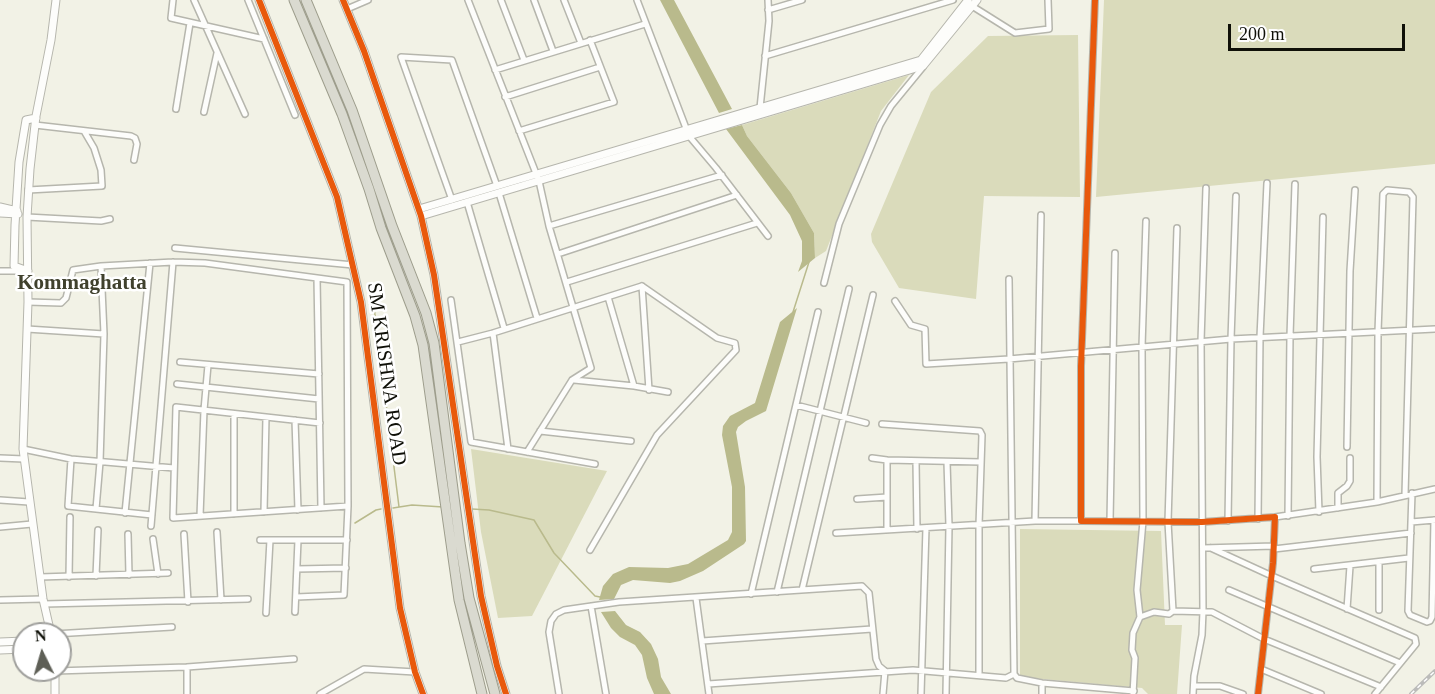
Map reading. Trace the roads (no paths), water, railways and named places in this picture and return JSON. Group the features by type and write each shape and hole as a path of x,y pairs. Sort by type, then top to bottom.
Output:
{"highway":[{"name":"SM KRISHNA ROAD","path":"294,0 336,86 352,110 426,313 434,343 469,598 495,694"},
{"name":"SM KRISHNA ROAD","path":"306,0 423,345 459,600 483,694"}],"street":[{"path":"28,272 14,266 21,214 28,190 35,121 51,40 56,0"},
{"path":"173,0 171,18 264,39"},
{"path":"194,0 245,114"},
{"path":"248,0 296,115"},
{"name":"SM KRISHNA ROAD","path":"259,0 337,197 361,302 400,608 415,672 423,694"},
{"path":"343,0 364,51 420,212 434,275 482,596 497,666 506,694"},
{"path":"347,9 368,0"},
{"path":"468,0 537,178 591,368 572,380 527,452"},
{"path":"501,0 524,60"},
{"path":"534,0 553,51"},
{"path":"564,0 581,43"},
{"path":"637,0 688,133 768,236"},
{"path":"760,108 768,0"},
{"path":"768,10 802,0"},
{"path":"765,56 953,0"},
{"path":"824,284 839,224 880,124 922,63 972,2 1015,33 1049,29 1048,0"},
{"path":"1081,521 1081,351 1095,0"},
{"path":"176,109 190,23"},
{"path":"495,70 645,24"},
{"path":"519,132 614,102 590,40"},
{"path":"204,112 217,51"},
{"path":"452,200 401,57 452,60 498,190 537,318"},
{"path":"420,212 467,202 537,178 922,63"},
{"path":"688,133 760,108 922,63"},
{"path":"505,97 600,67"},
{"path":"49,622 32,524 23,449 28,272 21,214 19,162 26,120 84,131 131,136 135,138 137,144 134,160"},
{"path":"28,190 102,186 101,170 94,148 84,131"},
{"path":"549,226 722,175"},
{"path":"1258,519 1260,337 1267,183"},
{"path":"1288,516 1295,184"},
{"path":"1193,694 1202,635 1203,611 1201,341 1206,188"},
{"path":"1347,447 1355,189"},
{"path":"420,212 452,200 498,190"},
{"path":"1377,502 1378,332 1383,194 1387,190 1409,192 1413,197 1405,495"},
{"path":"558,254 737,195"},
{"path":"1228,521 1236,196"},
{"path":"467,202 504,328"},
{"path":"0,207 21,214"},
{"path":"0,213 101,221 110,219"},
{"path":"1035,521 1041,215"},
{"path":"1318,512 1319,334 1323,217"},
{"path":"1009,279 1014,674 1017,678 1042,683 1134,693 1135,658 1132,650 1133,633 1140,617 1137,590 1143,521 1142,347 1146,221"},
{"path":"567,282 757,223"},
{"path":"1173,611 1168,522 1177,228"},
{"path":"175,248 353,265"},
{"path":"1110,521 1115,252"},
{"path":"28,302 61,303 66,298 73,270 101,266 173,262 205,264 347,282 348,506 344,595 296,597"},
{"path":"152,526 173,262"},
{"path":"125,513 150,263"},
{"path":"96,509 100,462 104,334 101,266"},
{"path":"0,271 28,272"},
{"path":"317,278 321,508"},
{"path":"458,342 642,286"},
{"path":"642,286 650,390"},
{"path":"590,550 657,435 736,350 735,343 717,338 642,286"},
{"path":"777,592 849,289"},
{"path":"802,590 873,295"},
{"path":"608,297 634,386"},
{"path":"451,300 471,442 596,464"},
{"path":"895,301 911,325 925,329 926,364 1009,359 1201,341 1435,329"},
{"path":"751,594 818,312"},
{"path":"27,329 104,334"},
{"path":"493,333 508,449"},
{"path":"180,362 319,374"},
{"path":"200,516 208,365"},
{"path":"572,380 668,392"},
{"path":"177,384 320,399"},
{"path":"796,405 866,423"},
{"path":"320,423 176,407 173,518 348,506"},
{"path":"234,414 234,514"},
{"path":"264,512 266,417"},
{"path":"295,420 298,510"},
{"path":"882,423 980,431 982,439 979,525 979,675"},
{"path":"540,431 631,441"},
{"path":"23,449 71,459 174,468"},
{"path":"0,458 24,459"},
{"path":"872,458 981,462"},
{"path":"1338,508 1338,494 1350,481 1350,458"},
{"path":"71,459 68,507 152,515"},
{"path":"887,460 887,530"},
{"path":"916,461 917,529"},
{"path":"946,694 950,526 947,462"},
{"path":"836,533 1035,521 1202,522 1258,519 1377,502 1435,489"},
{"path":"1411,522 1434,520 1432,617 1430,621 1424,622 1408,613 1409,558 1412,493"},
{"path":"857,499 887,497"},
{"path":"0,501 29,502"},
{"path":"1258,694 1272,576 1275,517"},
{"path":"69,577 70,518"},
{"path":"0,527 32,524"},
{"path":"921,694 926,528"},
{"path":"96,576 98,530"},
{"path":"217,532 221,600"},
{"path":"1203,548 1274,548 1410,533"},
{"path":"128,534 129,575"},
{"path":"184,534 188,602"},
{"path":"153,539 158,574"},
{"path":"260,540 347,540"},
{"path":"266,613 270,540"},
{"path":"295,612 298,540"},
{"path":"1211,548 1415,638 1416,644 1375,694"},
{"path":"1314,569 1409,558"},
{"path":"1379,563 1379,610"},
{"path":"1347,609 1350,566"},
{"path":"297,569 346,568"},
{"path":"40,577 168,573"},
{"path":"559,694 549,632 551,621 556,614 564,610 802,590 865,587 869,593 876,659 885,671"},
{"path":"1229,590 1400,663"},
{"path":"696,598 709,694"},
{"path":"0,600 188,602 248,599"},
{"path":"591,606 606,694"},
{"path":"1140,617 1154,612 1169,614 1173,611 1212,612 1264,639 1381,687"},
{"path":"72,633 172,627"},
{"path":"702,641 872,628"},
{"path":"72,670 187,667 294,659"},
{"path":"187,667 188,694"},
{"path":"320,694 364,669 415,672"},
{"path":"1261,669 1321,694"},
{"path":"708,684 885,671 921,670 1006,678 1014,674"},
{"path":"883,694 885,671"},
{"path":"1042,683 1042,694"},
{"path":"1194,686 1224,687 1243,694"},
{"path":"1224,687 1225,694"}],"waterway":[{"path":"793,312 809,262"},
{"path":"372,291 399,507"},
{"path":"393,508 412,505 443,507"},
{"path":"355,523 381,509"},
{"path":"472,509 489,510 534,520 554,553 595,596 600,597"}],"railway":[{"path":"1411,694 1435,671"}],"district":[{"name":"Kommaghatta","path":"82,284"}]}
